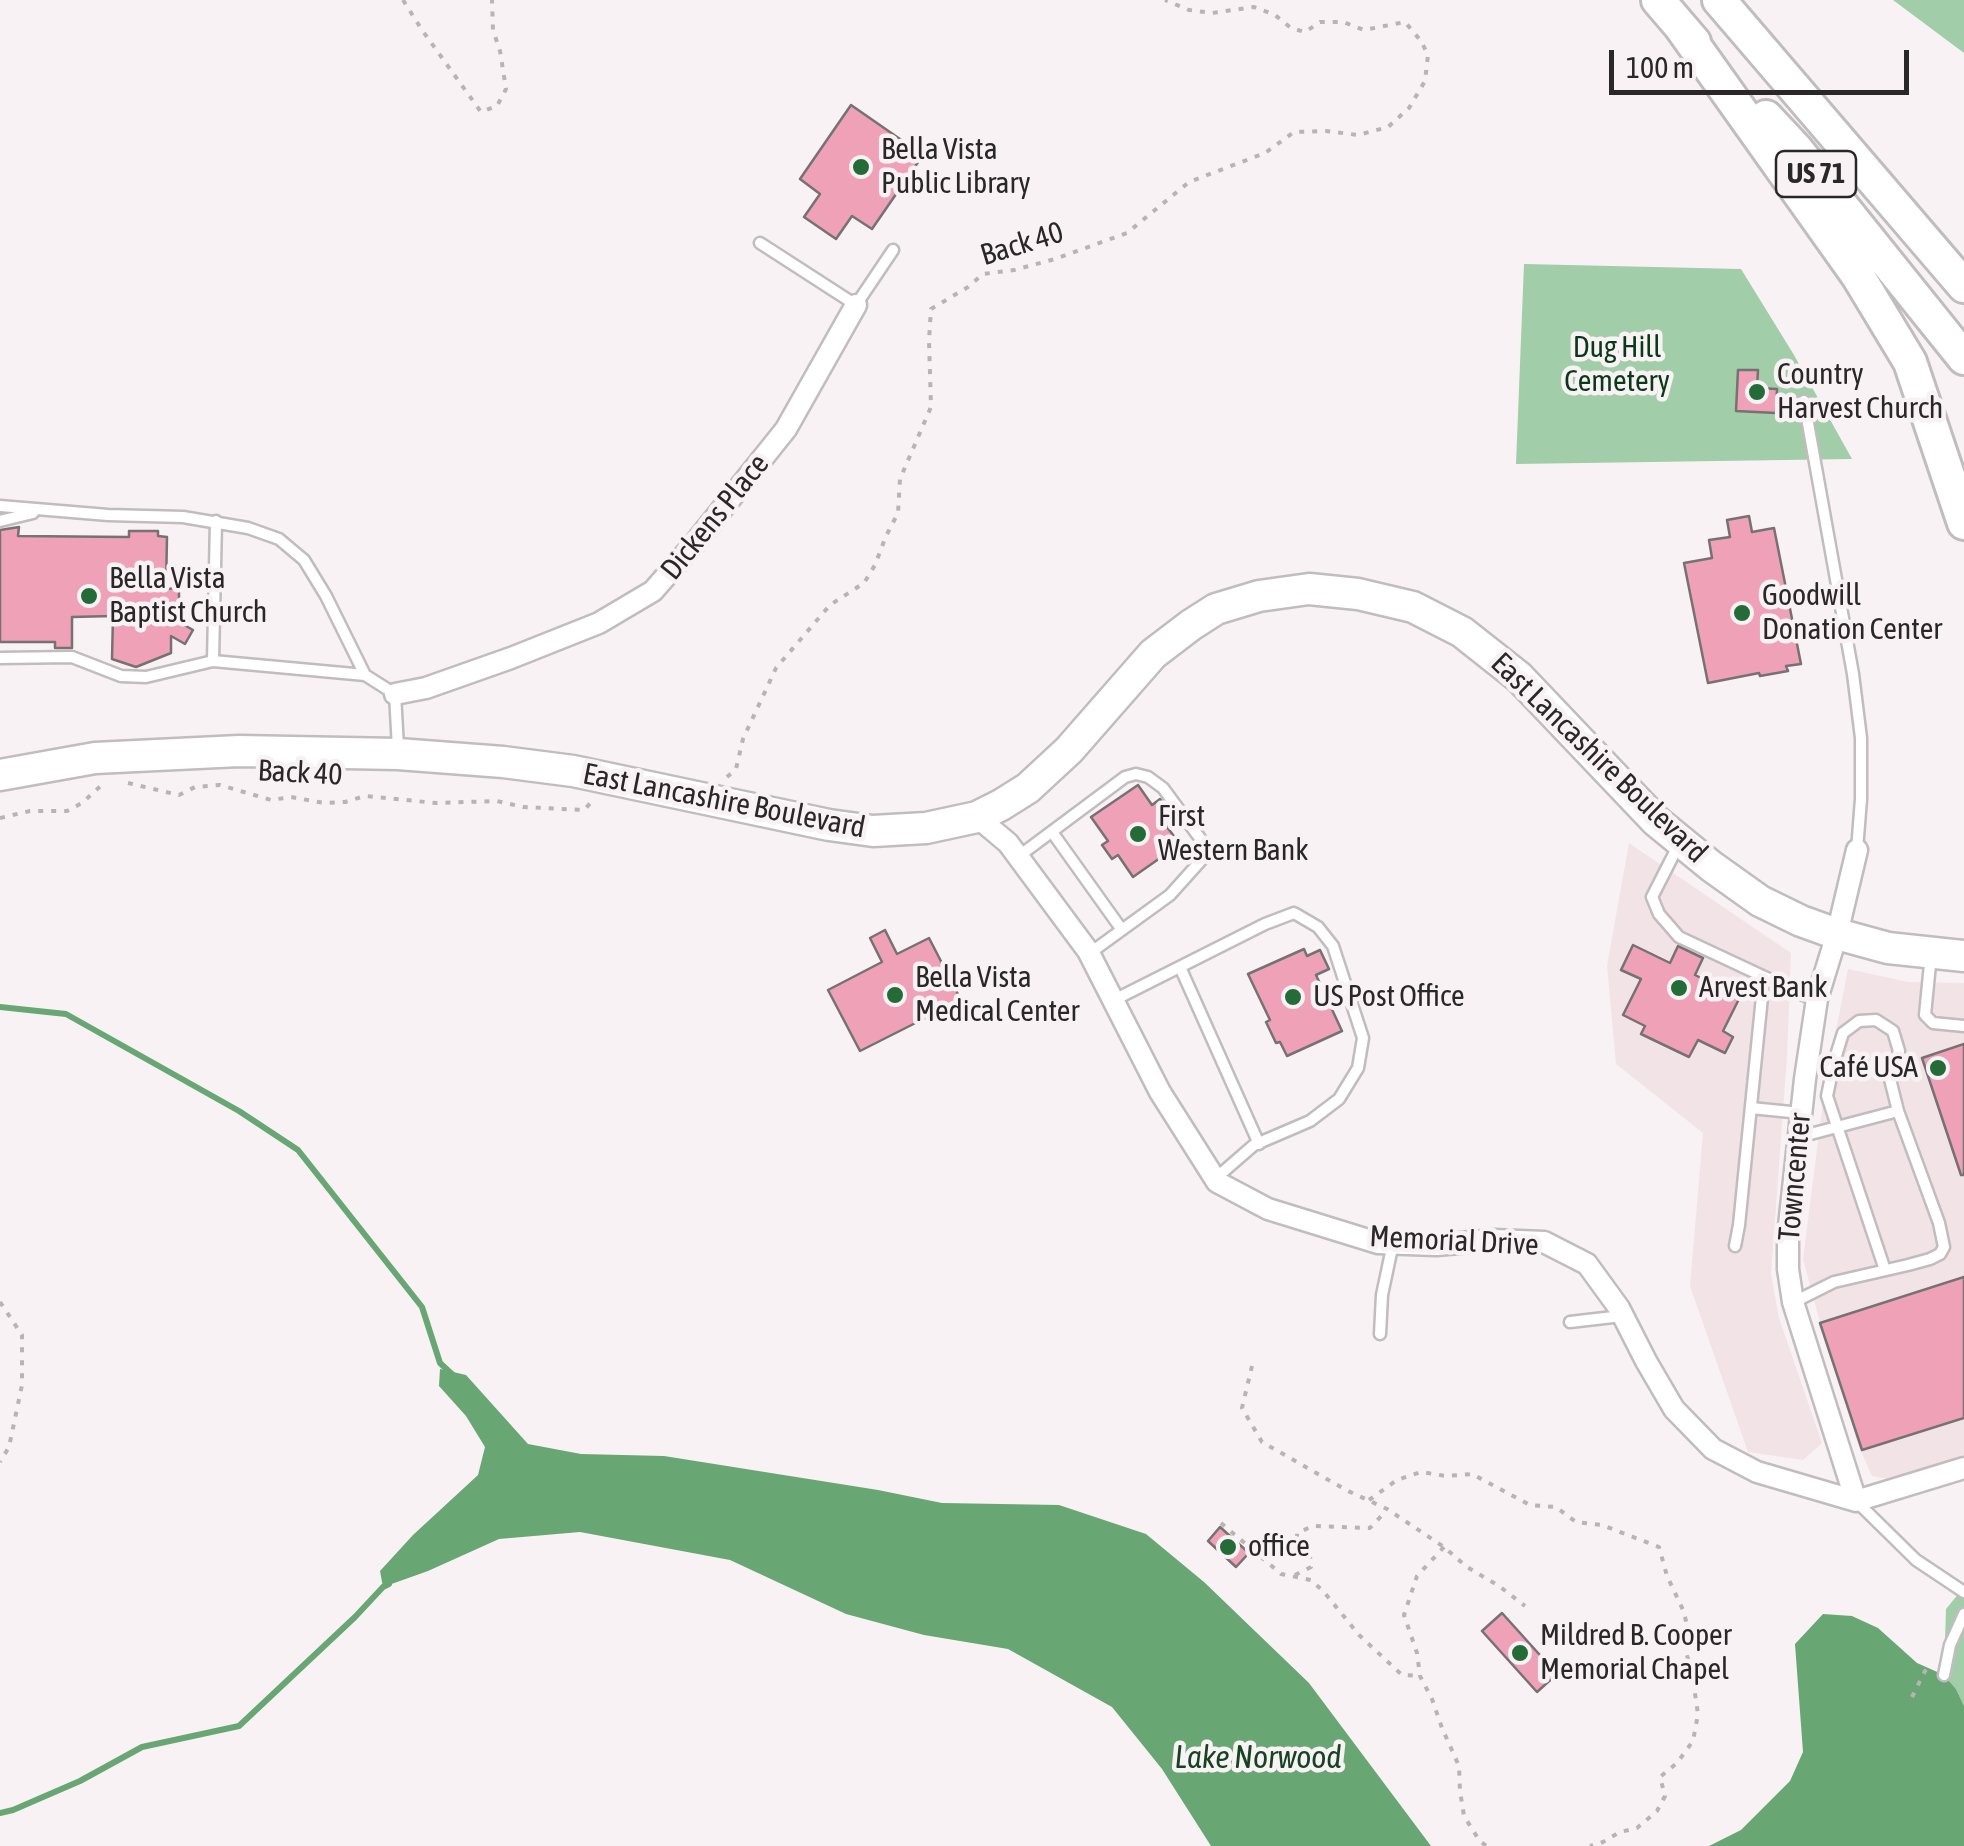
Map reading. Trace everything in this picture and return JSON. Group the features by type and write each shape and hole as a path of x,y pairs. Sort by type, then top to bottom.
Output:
{"main road":[{"name":"US 71","path":"1658,0 1796,149 1964,358"},
{"name":"US 71","path":"1719,0 1964,286"},
{"path":"1681,27 1858,276 1910,362 1964,523"},
{"path":"1832,130 1903,190 1964,259"},
{"name":"East Lancashire Boulevard","path":"0,775 113,757 239,751 398,754 574,771 829,826 873,831 926,828 977,817 1002,805 1069,750 1153,654 1191,625 1216,610 1259,596 1309,589 1358,594 1413,607 1462,632 1519,677 1656,821 1760,901 1802,921 1888,948 1964,956"}],"street":[{"name":"Dickens Place","path":"396,694 426,688 599,623 653,591 786,428 856,305"},
{"name":"Memorial Drive","path":"977,817 1008,842 1089,954 1160,1092 1217,1182 1268,1209 1378,1242 1544,1242 1587,1264 1623,1316 1674,1409 1713,1450 1756,1472 1856,1500"},
{"name":"Towncenter","path":"1856,1500 1794,1302 1788,1269 1788,1235 1817,1001 1838,934 1857,850"},
{"path":"1856,1500 1964,1468"}],"lane":[{"path":"760,243 856,305 892,250"},
{"path":"1804,401 1861,738 1857,850"},
{"path":"0,506 183,517 248,528 279,539 304,560 364,675"},
{"path":"0,521 43,510"},
{"path":"212,661 216,521"},
{"path":"0,658 72,657 121,676 146,677 212,661 364,675 396,694 398,754"},
{"path":"1018,856 1125,777 1136,774 1163,788 1202,840 1204,856 1188,877 1170,895 1089,954"},
{"path":"1052,832 1122,930"},
{"path":"1680,840 1652,897 1659,914 1678,938 1817,1001"},
{"path":"1112,1001 1266,924 1294,914 1318,927 1333,946 1363,1038 1358,1068 1339,1099 1310,1122 1259,1144 1215,1178"},
{"path":"1931,954 1925,1015 1933,1024 1964,1026"},
{"path":"1180,968 1259,1144"},
{"path":"1735,1246 1764,977"},
{"path":"1794,1302 1834,1282 1930,1259 1944,1247 1890,1079 1899,1050 1893,1031 1876,1020 1859,1021 1843,1033 1828,1096 1884,1270"},
{"path":"1751,1108 1801,1113"},
{"path":"1799,1137 1898,1111"},
{"path":"1380,1334 1382,1295 1393,1243"},
{"path":"1570,1322 1623,1316"},
{"path":"1856,1500 1916,1560 1964,1592"},
{"path":"1944,1675 1950,1645 1964,1614"}],"path":[{"path":"403,0 482,112 497,106 506,89 493,30 492,0"},
{"name":"Back 40","path":"726,778 736,769 743,739 776,668 830,605 864,583 876,565 898,513 900,480 931,408 931,309 983,274 1055,259 1127,233 1190,182 1265,152 1294,132 1358,135 1388,127 1409,108 1425,82 1428,55 1406,22 1364,30 1343,22 1320,22 1305,32 1254,6 1212,14 1165,0"},
{"name":"Back 40","path":"0,818 30,811 67,811 104,782 117,781 178,795 195,787 220,785 271,800 292,797 324,803 365,796 436,803 497,801 523,807 584,810 593,801 598,787"},
{"path":"0,1302 22,1335 22,1385 8,1447 0,1462"},
{"path":"1252,1366 1242,1408 1262,1442 1387,1509 1525,1606"},
{"path":"1369,1500 1397,1480 1421,1472 1446,1476 1472,1474 1530,1504 1556,1507 1576,1522 1602,1525 1659,1547 1688,1632 1686,1652 1698,1714 1693,1741 1677,1763 1660,1777 1666,1796 1657,1811 1637,1828 1590,1846"},
{"path":"1295,1575 1311,1567 1310,1556 1297,1544 1297,1533 1312,1526 1370,1528 1387,1509"},
{"path":"1221,1523 1281,1574 1310,1580 1359,1635 1402,1675 1420,1676"},
{"path":"1444,1547 1417,1576 1404,1615 1420,1676 1459,1766 1464,1816 1486,1846"},
{"path":"1912,1697 1928,1663"}],"shaded area":[{"path":"1629,843 1791,953 1771,1274 1779,1318 1822,1443 1803,1460 1748,1452 1690,1286 1703,1133 1616,1064 1607,966"},
{"path":"1848,969 1908,982 1964,983 1964,1456 1888,1479 1872,1476 1859,1447 1803,1259 1825,1087"}],"green space":[{"path":"1893,0 1964,0 1964,53"},
{"name":"Dug Hill Cemetery","path":"1524,264 1741,269 1852,459 1516,464"},
{"path":"1964,1587 1964,1706 1944,1675 1946,1609"}],"water":[{"name":"Lake Norwood","path":"440,1369 466,1375 528,1444 581,1454 664,1456 942,1503 1059,1505 1146,1534 1204,1582 1309,1683 1431,1846 1211,1846 1162,1769 1112,1707 1008,1649 924,1635 846,1614 730,1560 580,1532 499,1539 383,1587 380,1571 478,1475 485,1447 466,1416 439,1386"},
{"path":"1823,1614 1852,1616 1878,1628 1917,1663 1944,1675 1956,1689 1964,1706 1964,1846 1709,1846 1741,1830 1790,1781 1803,1752 1795,1644"}],"building":[{"name":"Bella Vista Public Library","path":"851,105 923,155 872,229 852,216 836,239 804,217 820,194 800,179"},
{"name":"Country Harvest Church","path":"1738,370 1758,370 1757,388 1777,389 1776,413 1736,411"},
{"name":"Goodwill Donation Center","path":"1749,516 1752,532 1774,528 1801,664 1786,666 1788,671 1708,683 1684,563 1712,558 1709,540 1730,537 1727,520"},
{"name":"Bella Vista Baptist Church","path":"19,527 18,536 129,537 129,531 158,531 158,536 167,537 166,589 179,588 179,622 193,630 185,644 171,636 171,653 136,667 112,659 113,616 72,617 72,648 55,648 55,642 0,642 0,530"},
{"name":"First Western Bank","path":"1138,785 1152,805 1160,799 1176,821 1167,827 1180,844 1133,877 1118,855 1112,859 1102,845 1108,841 1091,817"},
{"name":"Bella Vista Medical Center","path":"885,930 897,954 929,938 961,1000 860,1051 828,990 882,962 870,938"},
{"name":"Arvest Bank","path":"1633,945 1670,963 1678,946 1703,958 1695,975 1740,997 1723,1031 1733,1037 1725,1053 1698,1040 1689,1057 1641,1034 1645,1026 1623,1015 1641,979 1621,970"},
{"name":"US Post Office","path":"1304,949 1307,956 1320,950 1329,969 1316,975 1342,1031 1287,1056 1266,1022 1270,1020 1248,974"},
{"path":"1964,1044 1964,1175 1961,1175 1922,1058"},
{"path":"1964,1277 1964,1418 1862,1450 1820,1323"},
{"name":"office","path":"1220,1527 1249,1553 1236,1567 1208,1541"},
{"name":"Mildred B. Cooper Memorial Chapel","path":"1502,1613 1557,1674 1537,1692 1482,1631"}],"waterway":[{"path":"0,1007 66,1014 239,1111 298,1150 422,1307 440,1363 455,1377"},
{"path":"0,1813 80,1781 142,1747 239,1726 389,1584"}],"place":[{"name":"Bella Vista Public Library","path":"861,167"},
{"name":"Country Harvest Church","path":"1757,392"},
{"name":"Bella Vista Baptist Church","path":"89,596"},
{"name":"Goodwill Donation Center","path":"1742,613"},
{"name":"First Western Bank","path":"1138,834"},
{"name":"Arvest Bank","path":"1679,988"},
{"name":"Bella Vista Medical Center","path":"895,995"},
{"name":"US Post Office","path":"1293,997"},
{"name":"Café USA","path":"1938,1068"},
{"name":"office","path":"1228,1547"},
{"name":"Mildred B. Cooper Memorial Chapel","path":"1520,1653"}]}
